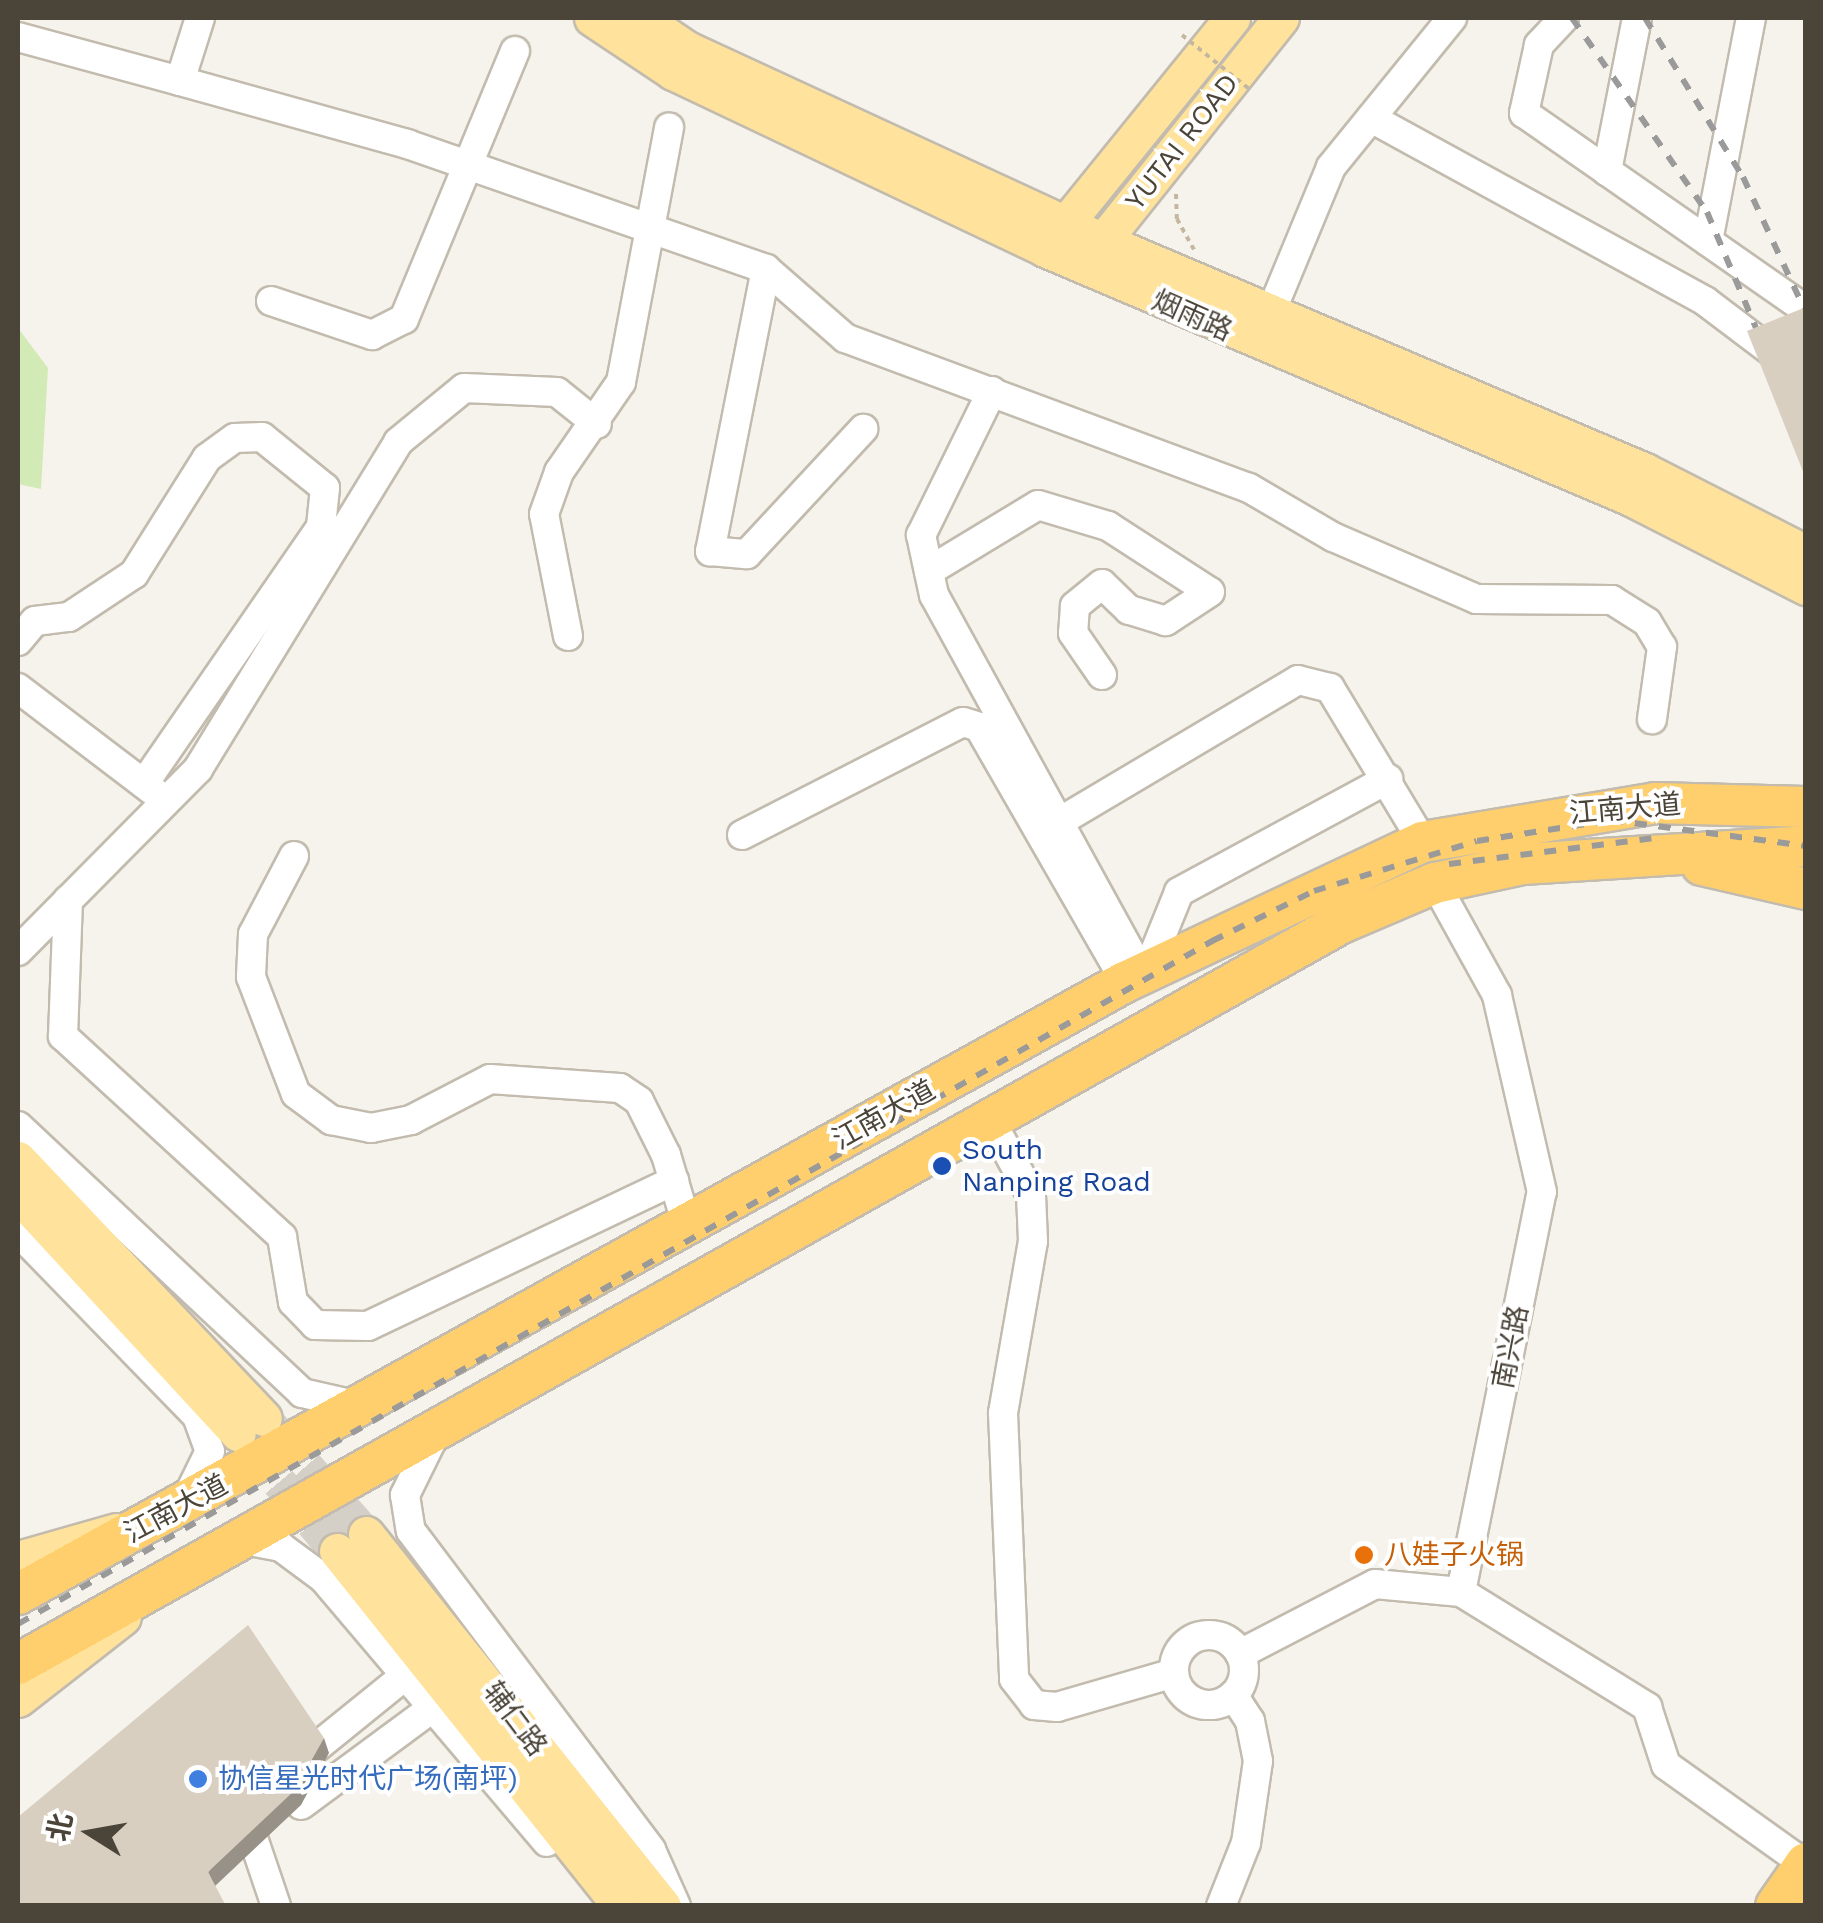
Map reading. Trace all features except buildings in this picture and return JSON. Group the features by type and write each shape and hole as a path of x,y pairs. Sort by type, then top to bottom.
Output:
{"highway":[{"name":"江南大道","path":"18,1594 371,1406 686,1222 1138,975 1423,842 1655,803 1806,806"},
{"path":"1664,857 1806,846"},
{"name":"江南大道","path":"18,1664 150,1592 232,1538 447,1416 991,1121 1342,923 1436,883 1585,857 1664,857"},
{"path":"1664,857 1806,889"},
{"path":"1776,1906 1805,1864"}],"main road":[{"name":"烟雨路","path":"592,18 672,72 1056,236"},
{"name":"烟雨路","path":"640,18 687,49 1056,236 1632,498 1806,587"},
{"name":"YUTAI ROAD","path":"1056,236 1232,18"},
{"name":"YUTAI ROAD","path":"1093,254 1280,18"},
{"name":"烟雨路","path":"1264,330 1644,471 1806,553"},
{"path":"18,1158 251,1425 18,1195"},
{"path":"18,1559 166,1514"},
{"name":"辅仁路","path":"620,1906 352,1542 663,1906"},
{"path":"18,1698 56,1677 150,1592"}],"street":[{"path":"180,81 200,18"},
{"path":"1264,330 1323,182 1452,18"},
{"path":"1607,170 1637,18"},
{"path":"1708,242 1752,18"},
{"path":"1561,19 1539,45 1524,113 1806,310"},
{"path":"18,36 470,167 766,270 845,338 1249,488 1333,537 1476,599 1612,600 1647,622 1662,647 1652,719"},
{"path":"271,301 372,335 404,319 515,51"},
{"path":"1371,118 1705,301 1775,354 1806,392"},
{"path":"568,636 544,514 559,472 597,424 621,382 654,233 669,128"},
{"path":"766,270 710,552 746,554 863,429"},
{"path":"1775,354 1806,318"},
{"path":"155,792 198,769 398,442 464,388 557,392 597,424"},
{"path":"992,390 921,535 929,571 1138,975"},
{"path":"18,641 35,622 70,617 134,574 207,458 235,438 262,437 325,488 321,527 155,792 68,900 18,951"},
{"path":"929,571 1038,505 1108,526 1210,592 1166,621 1128,610 1102,584 1076,606 1073,633 1102,675"},
{"path":"1059,822 1298,680 1330,688 1423,842"},
{"path":"18,688 155,792"},
{"path":"742,834 963,722 979,727 1138,975"},
{"path":"1138,975 1179,892 1388,779"},
{"path":"294,856 253,934 251,977 296,1094 331,1120 371,1128 410,1120 490,1079 620,1088 639,1101 674,1182 686,1222"},
{"name":"南兴路","path":"1436,883 1498,995 1542,1192 1461,1592"},
{"path":"68,900 63,1036 282,1237 293,1302 315,1325 368,1326 674,1182"},
{"path":"991,1121 1031,1195 1033,1241 1003,1413 1014,1679 1034,1705 1057,1708 1174,1672"},
{"path":"18,1126 302,1394 371,1406"},
{"path":"18,1232 208,1435 206,1468 166,1514"},
{"path":"447,1416 412,1468 411,1532 651,1850 676,1906"},
{"path":"232,1538 302,1558 408,1673 602,1906"},
{"path":"1240,1654 1375,1584 1461,1592 1646,1707 1666,1765 1805,1864"},
{"path":"1174,1672 1178,1652 1204,1635 1240,1654"},
{"path":"1222,1906 1246,1843 1258,1762 1250,1720 1232,1695 1240,1654"},
{"path":"1174,1672 1202,1704 1232,1695"},
{"path":"276,1906 250,1829 261,1792 408,1673"},
{"path":"301,1806 436,1706"}],"path":[{"path":"1182,35 1248,88"},
{"path":"1182,180 1176,219 1195,252 1212,261"}],"green space":[{"path":"18,328 48,368 41,489 18,484"}],"tunnel":[{"path":"271,1426 366,1534"},
{"path":"245,1441 337,1551"}],"railway":[{"path":"1572,18 1707,212 1764,347"},
{"path":"1645,18 1743,177 1806,313"},
{"path":"18,1624 1212,941 1314,891 1477,841 1611,820 1806,846"},
{"path":"1449,864 1662,837"}],"place":[{"name":"South Nanping Road","path":"942,1166"},
{"name":"八娃子火锅","path":"1364,1555"},
{"name":"协信星光时代广场(南坪)","path":"198,1779"}]}
